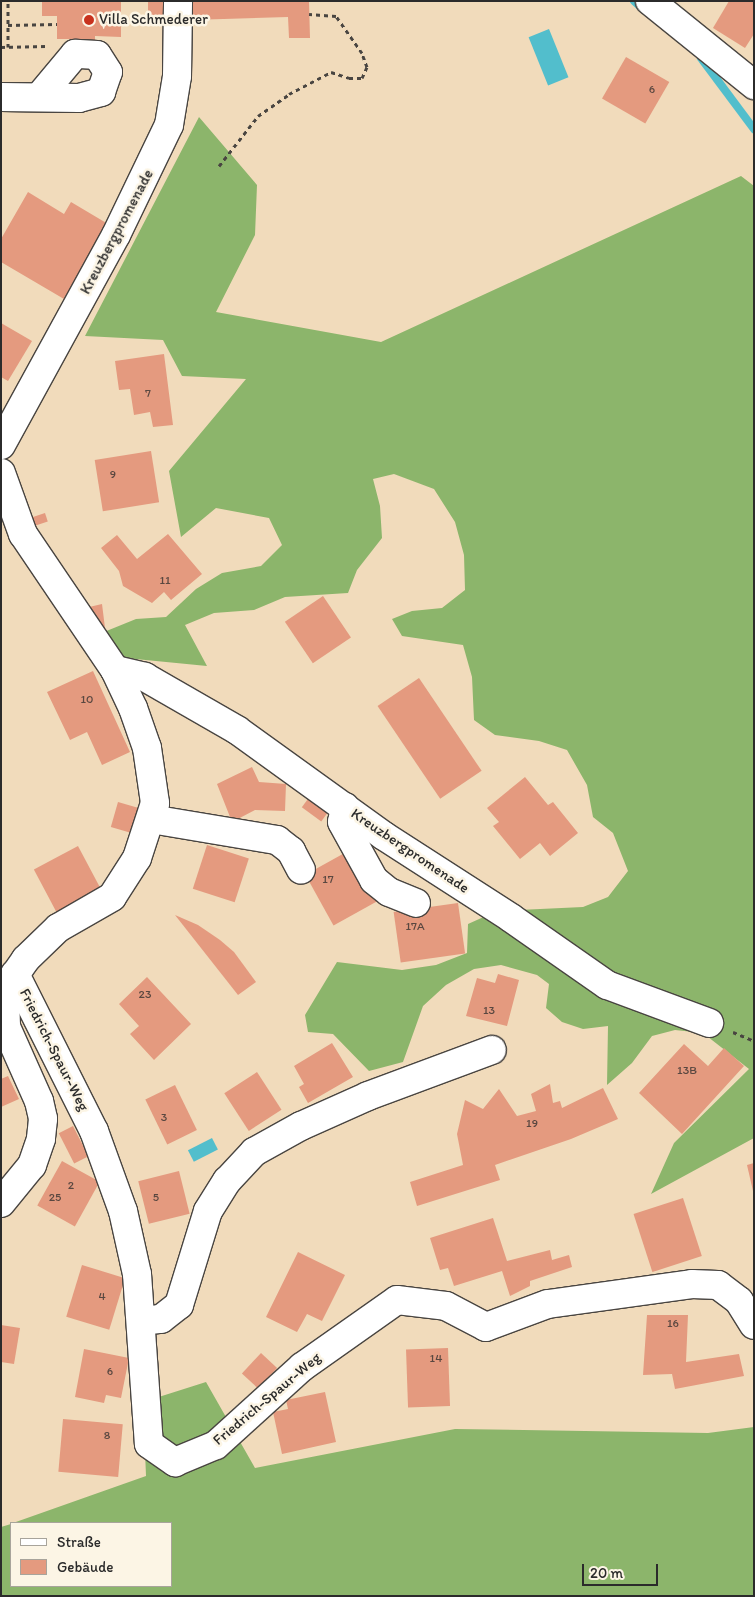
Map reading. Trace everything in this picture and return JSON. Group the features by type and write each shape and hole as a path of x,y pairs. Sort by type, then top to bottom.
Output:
{"street":[{"name":"Kreuzbergpromenade","path":"1,445 116,235 169,125 177,76 178,1"},
{"path":"650,1 751,79"},
{"path":"1,97 38,97"},
{"path":"1,473 23,534 116,670 147,748 155,802 152,819 138,858 112,897 58,928 15,974 4,997 6,1027 39,1101 43,1119 41,1139 32,1165 1,1203"},
{"name":"Kreuzbergpromenade","path":"116,670 145,677 213,715 276,755 345,807 607,985 709,1023"},
{"path":"345,807 342,822 374,880 388,892 416,903"},
{"path":"152,819 277,840 291,851 301,870"},
{"name":"Friedrich-Spaur-Weg","path":"15,974 98,1140 123,1211 137,1274 149,1444 175,1462 216,1445 302,1368 397,1300 446,1306 486,1327 548,1304 692,1284 718,1285 739,1301 754,1325"},
{"path":"140,1321 161,1319 179,1305 208,1211 227,1181 254,1152 301,1126 368,1096 492,1050"}],"path":[{"path":"8,1 8,47"},
{"path":"218,166 258,116 289,94 331,72 349,78 362,78 368,67 362,53 336,16 309,14"},
{"path":"8,25 57,24"}],"green space":[{"path":"199,117 257,185 255,235 216,312 381,342 741,176 754,186 754,1138 651,1194 674,1143 749,1069 703,1033 675,1030 652,1036 632,1063 607,1085 608,1026 583,1029 562,1022 546,1008 549,984 537,975 501,965 474,969 446,985 423,1006 403,1062 369,1071 333,1034 308,1032 305,1015 337,962 402,970 436,965 467,953 468,924 497,911 583,907 608,897 628,871 613,833 593,817 587,785 567,750 539,741 495,735 474,720 472,677 463,645 402,636 392,619 412,611 442,608 465,590 464,555 455,522 434,489 394,474 373,479 380,506 382,538 357,570 348,593 285,597 254,610 214,613 185,625 207,666 115,657 104,632 136,619 166,617 196,589 222,573 261,566 282,545 269,518 216,508 181,537 169,471 246,379 182,376 163,340 85,336"},
{"path":"206,1382 255,1468 455,1429 708,1433 754,1427 754,1596 1,1596 1,1527 10,1524 10,1587 172,1587 172,1522 16,1522 146,1476 143,1402"}],"water":[{"path":"549,29 568,77 548,85 529,37"},
{"path":"212,1138 218,1150 194,1162 188,1150"}],"building":[{"name":"Villa Schmederer","path":"42,1 121,1 121,37 95,36 95,45 84,44 85,39 57,39 57,16 42,16"},
{"path":"148,1 170,1 170,19 148,19"},
{"path":"190,1 309,1 310,38 289,38 288,17 191,20"},
{"path":"729,1 754,1 754,34 745,48 713,28"},
{"path":"626,57 669,82 645,124 602,99"},
{"path":"28,192 64,214 71,202 108,224 64,299 1,262 1,239"},
{"path":"1,323 32,341 8,381 1,377"},
{"path":"164,354 173,425 153,427 150,412 134,415 130,389 119,390 115,361"},
{"path":"151,451 159,502 103,511 95,460"},
{"path":"45,513 48,522 34,526 31,518"},
{"path":"168,534 202,574 171,600 164,592 152,603 123,586 119,571 101,548 117,535 137,559"},
{"path":"323,596 351,637 313,663 285,622"},
{"path":"102,604 105,628 99,630 85,608"},
{"path":"93,671 130,752 102,765 87,732 70,740 47,692"},
{"path":"419,678 482,771 440,799 378,706"},
{"path":"252,767 259,782 286,784 285,811 255,810 232,822 217,784"},
{"path":"525,777 548,805 553,802 578,833 550,856 540,843 520,859 493,826 499,822 487,808"},
{"path":"313,792 332,806 321,821 302,807"},
{"path":"118,802 142,809 135,834 111,827"},
{"path":"207,845 249,859 235,902 193,889"},
{"path":"78,846 102,892 58,915 34,869"},
{"path":"350,850 378,901 334,925 305,875"},
{"path":"458,903 465,954 401,963 394,912"},
{"path":"175,915 198,925 220,940 234,952 256,982 238,995"},
{"path":"498,974 519,980 507,1026 466,1016 477,978 495,983"},
{"path":"147,977 191,1024 154,1060 130,1034 139,1026 119,1004"},
{"path":"332,1043 353,1077 308,1103 299,1087 304,1084 294,1066"},
{"path":"684,1044 708,1066 724,1048 744,1066 682,1134 639,1093"},
{"path":"257,1072 282,1110 249,1131 224,1093"},
{"path":"8,1076 19,1099 1,1107 1,1079"},
{"path":"550,1084 553,1103 560,1101 562,1108 603,1088 618,1119 571,1139 495,1165 500,1180 417,1206 410,1182 463,1165 457,1134 465,1100 483,1109 499,1089 517,1116 536,1111 531,1094"},
{"path":"175,1085 197,1130 167,1144 145,1099"},
{"path":"73,1126 88,1156 74,1164 59,1133"},
{"path":"62,1161 100,1182 75,1226 37,1206"},
{"path":"754,1163 754,1191 753,1191 747,1165"},
{"path":"179,1171 190,1214 149,1224 138,1181"},
{"path":"683,1198 702,1256 652,1272 634,1214"},
{"path":"493,1218 507,1261 550,1250 552,1260 569,1255 572,1267 530,1281 530,1286 510,1296 502,1271 454,1286 448,1268 440,1270 430,1238"},
{"path":"298,1252 345,1275 322,1321 307,1314 297,1332 266,1317"},
{"path":"82,1265 125,1278 109,1330 66,1317"},
{"path":"647,1315 688,1315 686,1362 739,1354 744,1376 675,1389 672,1374 643,1375"},
{"path":"1,1325 20,1328 14,1364 1,1362"},
{"path":"448,1348 450,1406 408,1407 406,1349"},
{"path":"84,1349 129,1358 121,1398 106,1395 104,1403 75,1397"},
{"path":"261,1353 277,1368 258,1388 242,1373"},
{"path":"325,1392 336,1442 282,1454 273,1412 288,1409 286,1400"},
{"path":"63,1419 123,1424 118,1477 58,1472"}],"waterway":[{"path":"634,1 645,11"},
{"path":"701,58 754,129"}],"place":[{"name":"Villa Schmederer","path":"89,20"}]}
